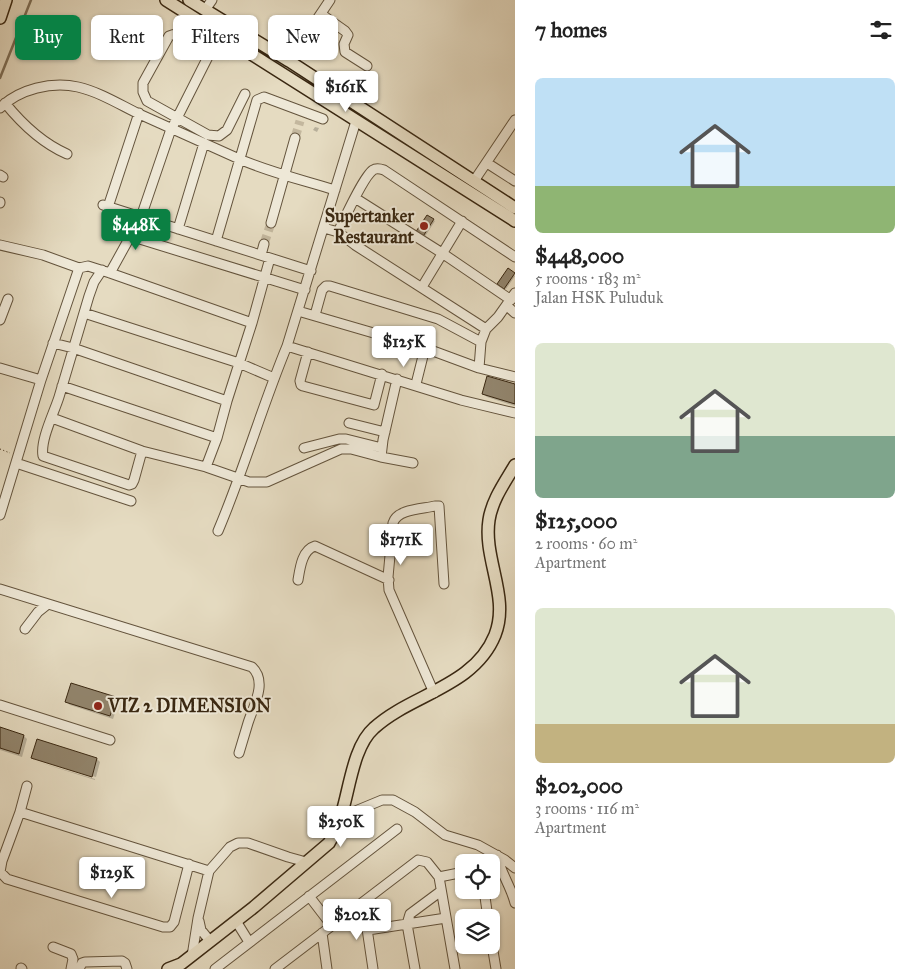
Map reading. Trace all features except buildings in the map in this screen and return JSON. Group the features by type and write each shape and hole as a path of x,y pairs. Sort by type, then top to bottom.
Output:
{"main road":[{"path":"0,18 6,0"},
{"path":"166,0 189,15"},
{"path":"189,0 289,61 515,208"},
{"path":"258,59 515,221"},
{"path":"170,969 192,956 329,843 336,830 348,786 366,737 373,728 393,713 454,681 475,665 489,647 499,624 500,600 490,542 489,518 497,498 515,465"}],"street":[{"path":"205,10 212,0"},
{"path":"289,61 330,0"},
{"path":"321,14 348,34 344,44 345,52 367,66"},
{"path":"173,34 166,40 143,83 143,92 147,101 208,136 219,136 227,130 245,94"},
{"path":"142,451 132,484 43,456 44,438 52,418 94,282 106,271 141,217 172,128 207,60"},
{"path":"67,154 54,148 3,106 27,92 52,85 77,87 107,96 139,114 240,159 335,190"},
{"path":"216,241 258,100 264,97 323,119"},
{"path":"300,121 303,111"},
{"path":"139,114 106,206 311,271"},
{"path":"218,531 239,479 287,346 356,120"},
{"path":"474,181 515,120"},
{"path":"270,224 295,138"},
{"path":"178,229 204,143"},
{"path":"487,163 515,181"},
{"path":"338,232 354,198 372,170 378,169 384,170 515,257"},
{"path":"354,198 511,300 515,313"},
{"path":"422,287 462,221"},
{"path":"324,228 338,232 486,329"},
{"path":"130,236 305,290"},
{"path":"206,467 217,438 264,277 264,244"},
{"path":"0,245 43,255 79,268 88,266 106,271 252,323"},
{"path":"0,515 41,380 79,268"},
{"path":"315,315 322,290 326,286 330,286 438,320 481,342"},
{"path":"0,320 8,299"},
{"path":"479,368 481,342 486,329 511,300"},
{"path":"298,311 425,348 479,368 515,378"},
{"path":"84,313 239,363 274,378"},
{"path":"54,343 227,401"},
{"path":"287,346 416,384 461,400 515,413"},
{"path":"416,384 425,348"},
{"path":"308,352 300,381 300,384 303,386 374,405 382,374"},
{"path":"0,368 41,380"},
{"path":"381,453 397,379"},
{"path":"62,386 217,438"},
{"path":"52,418 142,451 206,467 250,482 267,482 341,450 381,453"},
{"path":"349,423 385,432"},
{"path":"304,448 339,439 413,463"},
{"path":"17,459 82,485 131,501"},
{"path":"82,485 86,471"},
{"path":"434,692 389,590 393,523 400,514 439,506 441,511 444,584"},
{"path":"298,580 300,566 306,552 315,546 389,580"},
{"path":"0,588 252,667 258,675 258,695 239,753"},
{"path":"25,629 38,612 48,604"},
{"path":"0,705 110,740"},
{"path":"27,786 20,812 2,861 0,872 7,878 163,928 170,927 174,922 189,864"},
{"path":"342,811 353,812 382,800 393,800 415,812 445,835 478,845 495,854"},
{"path":"20,812 209,871"},
{"path":"215,969 397,829"},
{"path":"192,956 198,918 209,871 230,847 238,843 248,842 306,862"},
{"path":"279,854 288,863 293,872"},
{"path":"500,857 515,868"},
{"path":"275,969 285,965 322,933 418,860 427,862 440,876 454,969"},
{"path":"500,867 512,889 515,903"},
{"path":"440,876 455,874"},
{"path":"415,969 408,924 410,914 441,891"},
{"path":"309,896 332,926"},
{"path":"358,906 368,930 373,969"},
{"path":"198,918 201,930 210,941"},
{"path":"368,930 446,918"},
{"path":"236,921 249,942"},
{"path":"322,933 328,969"},
{"path":"53,947 71,954 73,959 70,969"},
{"path":"494,954 496,969"},
{"path":"79,969 82,963 85,962 122,961 127,965 127,969"}],"path":[{"path":"0,449 17,459"}],"waterway":[{"path":"0,78 31,0"}],"tunnel":[{"path":"295,138 300,121"},
{"path":"264,244 271,223"}],"place":[{"name":"Supertanker Restaurant","path":"424,226"},
{"name":"VIZ 2 DIMENSION","path":"98,706"}]}
